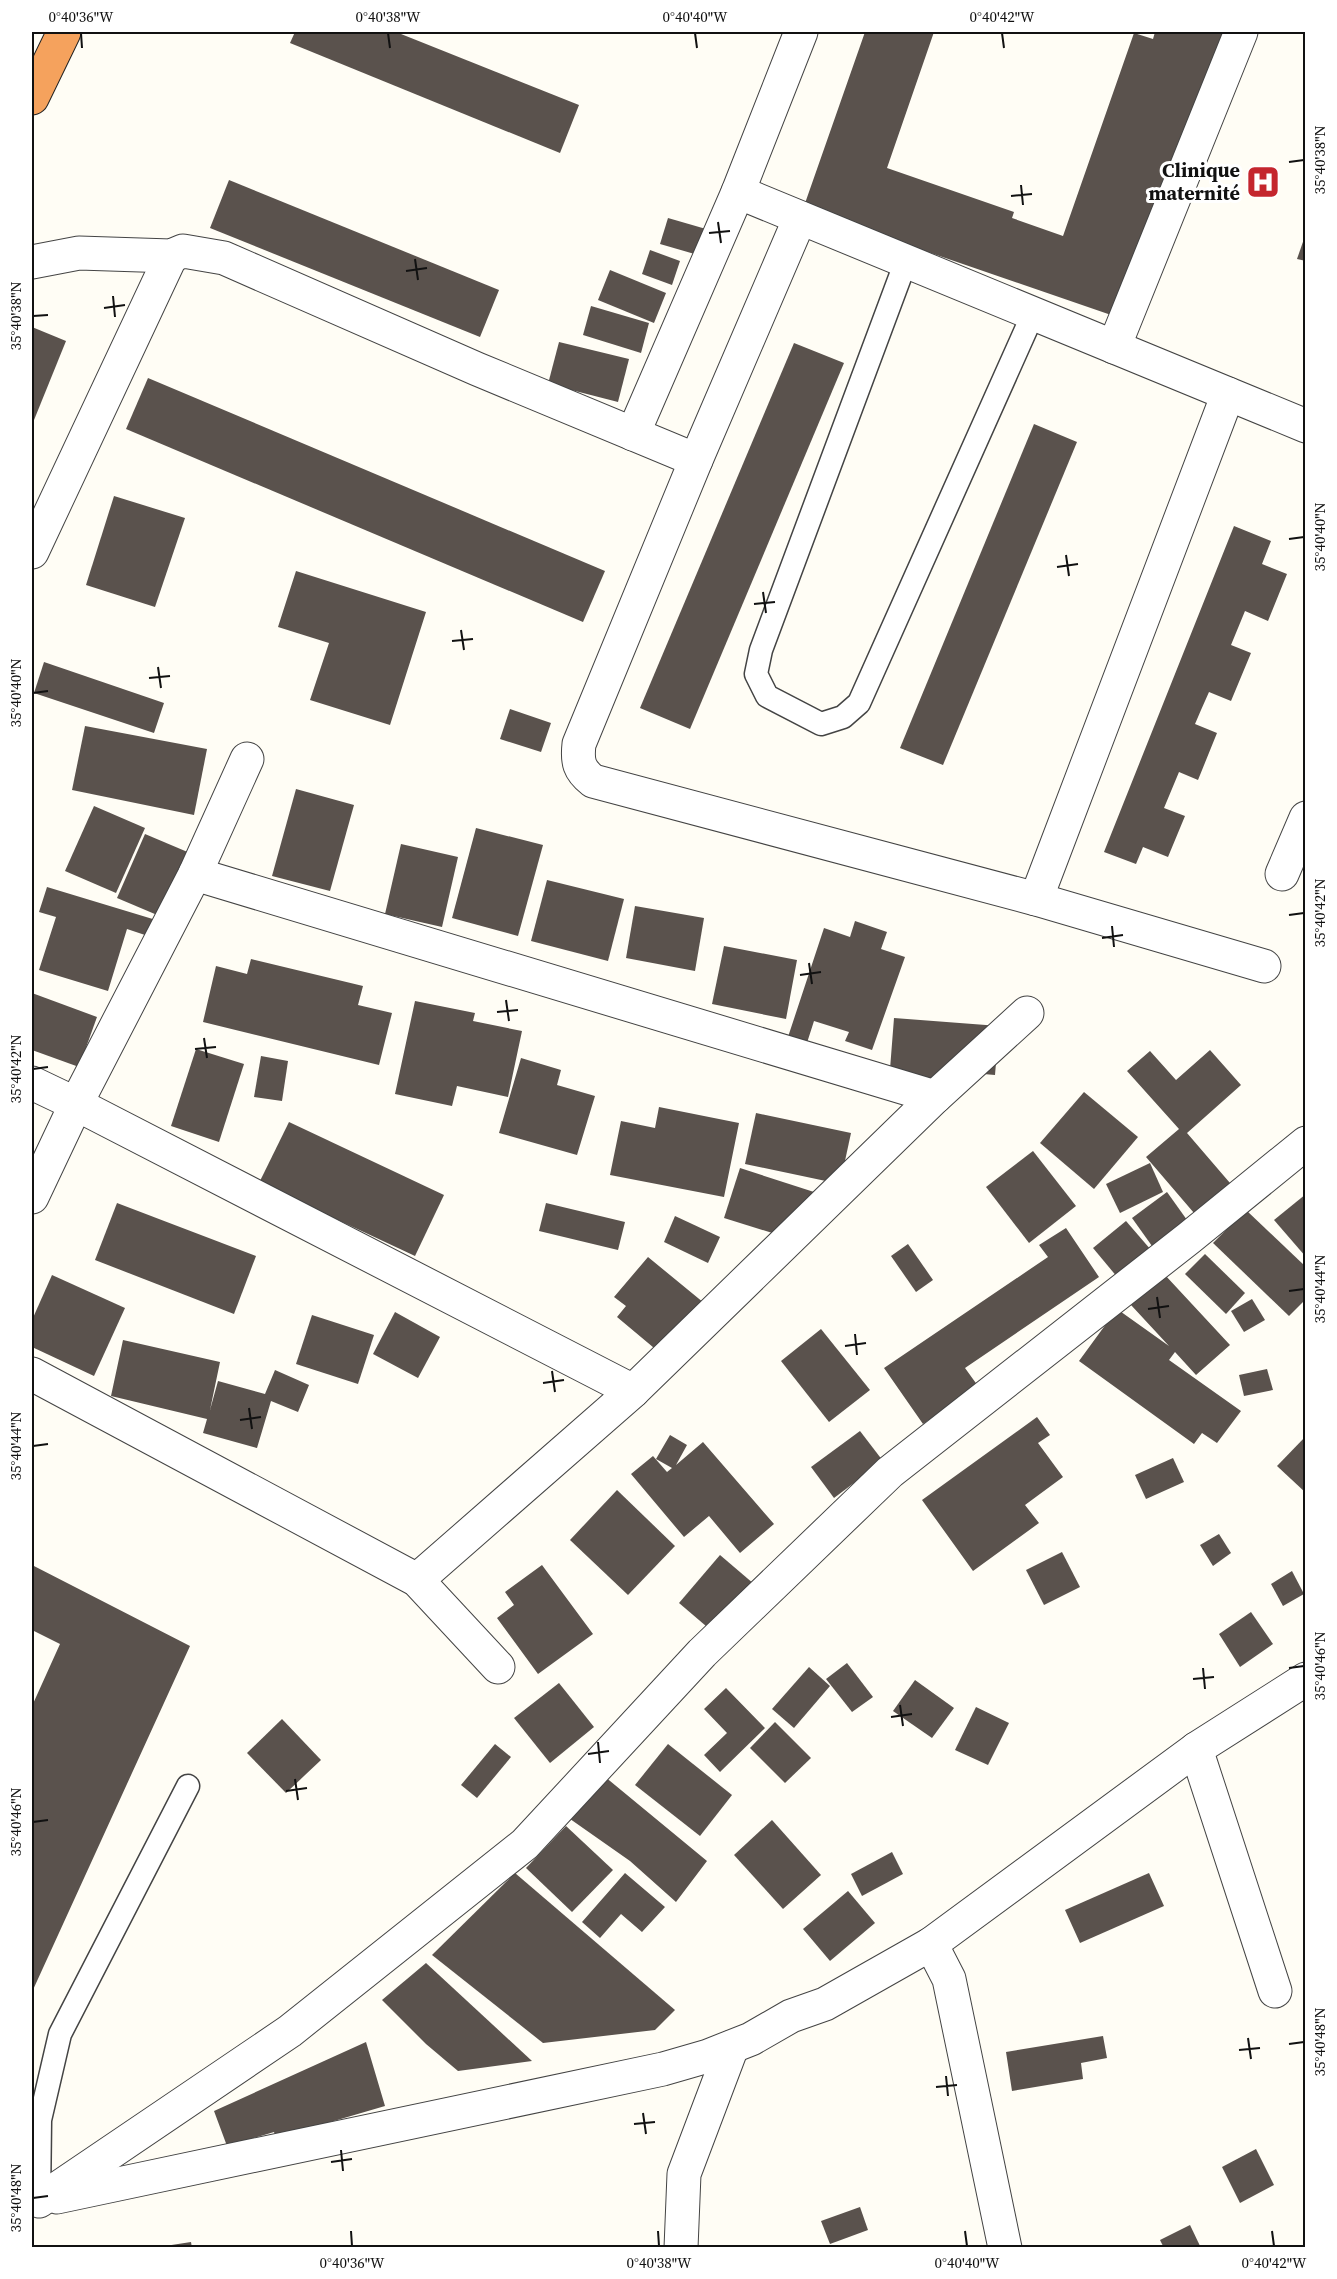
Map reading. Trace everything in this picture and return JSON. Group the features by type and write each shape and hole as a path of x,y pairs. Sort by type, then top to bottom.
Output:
{"highway":[{"path":"32,98 64,32"}],"street":[{"path":"633,434 738,192 801,32"},
{"path":"1114,347 1241,32"},
{"path":"738,192 1305,426"},
{"path":"800,218 696,460 579,744 577,759 582,772 593,781 1036,899 1264,966"},
{"path":"32,262 78,253 171,256 183,251 224,258 696,460"},
{"path":"32,552 171,256"},
{"path":"1036,899 1228,394"},
{"path":"32,1197 76,1104 195,874 247,759"},
{"path":"1282,874 1305,818"},
{"path":"195,874 935,1097"},
{"path":"417,1580 633,1391 935,1097 1028,1012"},
{"path":"32,1083 633,1391"},
{"path":"35,2202 290,2031 525,1844 702,1653 890,1472 1189,1238 1305,1143"},
{"path":"32,1374 417,1580 498,1667"},
{"path":"35,2202 663,2069 732,2047 791,2016 825,2004 931,1944 1196,1749 1305,1679"},
{"path":"1196,1749 1275,1991"},
{"path":"931,1944 949,1979 1005,2247"},
{"path":"681,2247 684,2174 732,2047"}],"lane":[{"path":"906,261 761,650 756,674 767,696 821,724 843,717 859,703 1034,314"},
{"path":"35,2202 40,2120 60,2034 188,1786"}],"building":[{"path":"295,32 396,32 579,105 560,153 290,43"},
{"path":"865,32 934,32 887,168 1014,212 1012,218 1063,236 1134,33 1153,39 1155,32 1231,32 1114,316 803,209"},
{"path":"229,180 499,290 480,337 210,228"},
{"path":"668,218 706,229 698,255 660,244"},
{"path":"1306,236 1306,261 1297,259"},
{"path":"650,250 680,261 672,285 642,274"},
{"path":"610,270 666,293 654,323 598,300"},
{"path":"591,306 649,323 641,353 583,335"},
{"path":"32,327 66,341 32,425"},
{"path":"559,342 629,359 618,402 548,384"},
{"path":"794,343 844,363 690,729 640,708"},
{"path":"148,378 605,571 583,622 126,429"},
{"path":"1034,424 1077,442 943,765 900,748"},
{"path":"114,496 185,518 155,607 86,585"},
{"path":"1234,526 1271,541 1262,564 1287,574 1268,621 1245,611 1231,645 1251,653 1231,701 1209,692 1195,724 1217,733 1198,780 1179,772 1164,808 1185,816 1168,857 1143,847 1136,864 1104,852"},
{"path":"296,571 426,612 390,725 310,700 329,643 278,627"},
{"path":"44,662 164,703 154,733 34,693"},
{"path":"510,709 551,723 541,752 500,739"},
{"path":"85,726 207,749 194,815 72,790"},
{"path":"296,789 354,805 330,891 272,876"},
{"path":"94,806 145,828 116,893 65,871"},
{"path":"476,828 543,845 518,936 452,918"},
{"path":"145,834 197,856 169,920 117,898"},
{"path":"401,844 458,857 442,927 385,914"},
{"path":"547,880 624,899 608,961 531,941"},
{"path":"47,887 156,920 151,937 127,929 108,991 39,970 56,917 39,912"},
{"path":"635,906 704,918 695,971 626,958"},
{"path":"855,921 887,932 881,949 905,957 872,1050 845,1041 849,1032 814,1021 805,1049 786,1043 824,928 850,937"},
{"path":"724,946 797,960 786,1019 712,1004"},
{"path":"251,959 363,986 358,1005 392,1013 379,1065 203,1022 216,966 247,974"},
{"path":"32,993 97,1017 79,1067 32,1050"},
{"path":"415,1001 475,1013 473,1021 522,1031 508,1097 457,1086 452,1106 395,1094"},
{"path":"894,1018 999,1026 995,1075 960,1072 958,1087 889,1082"},
{"path":"196,1049 244,1064 219,1142 171,1126"},
{"path":"1210,1050 1241,1085 1187,1133 1236,1190 1200,1220 1146,1157 1179,1129 1127,1071 1150,1051 1176,1080"},
{"path":"261,1056 288,1061 282,1101 254,1097"},
{"path":"521,1058 561,1070 557,1085 595,1096 577,1155 499,1133"},
{"path":"1084,1092 1138,1137 1094,1189 1040,1143"},
{"path":"659,1107 739,1123 724,1197 610,1175 621,1121 655,1128"},
{"path":"756,1113 851,1133 840,1184 745,1164"},
{"path":"289,1122 444,1195 415,1256 259,1183"},
{"path":"1033,1151 1076,1206 1029,1243 986,1187"},
{"path":"1150,1163 1163,1192 1120,1213 1106,1184"},
{"path":"740,1168 814,1192 798,1241 724,1218"},
{"path":"1167,1192 1187,1220 1152,1246 1132,1218"},
{"path":"1306,1194 1306,1257 1274,1220"},
{"path":"117,1203 256,1256 234,1314 95,1260"},
{"path":"546,1203 625,1222 618,1250 539,1231"},
{"path":"1246,1210 1306,1267 1306,1299 1289,1316 1213,1243"},
{"path":"675,1216 720,1237 708,1263 664,1242"},
{"path":"1126,1221 1151,1250 1118,1278 1093,1248"},
{"path":"1066,1228 1099,1277 965,1368 978,1386 923,1424 884,1368 1048,1257 1039,1245"},
{"path":"908,1244 933,1280 916,1292 891,1256"},
{"path":"1205,1254 1245,1293 1226,1314 1185,1274"},
{"path":"648,1257 715,1312 672,1363 617,1317 626,1306 614,1297"},
{"path":"52,1275 125,1308 94,1376 32,1347 32,1320"},
{"path":"1165,1275 1230,1345 1196,1375 1175,1352 1169,1360 1241,1411 1217,1443 1202,1433 1194,1444 1079,1361 1117,1309 1169,1346 1131,1305"},
{"path":"1252,1299 1265,1320 1244,1332 1231,1311"},
{"path":"395,1312 440,1337 418,1378 373,1354"},
{"path":"312,1315 374,1335 358,1384 296,1364"},
{"path":"821,1329 870,1390 829,1422 781,1361"},
{"path":"123,1340 220,1362 210,1410 218,1381 265,1394 275,1370 309,1385 298,1412 271,1401 257,1448 203,1433 207,1419 111,1396"},
{"path":"1267,1369 1273,1390 1244,1396 1239,1375"},
{"path":"1037,1417 1050,1435 1038,1443 1063,1477 1025,1505 1039,1523 973,1571 922,1500"},
{"path":"860,1431 883,1461 834,1498 811,1467"},
{"path":"670,1435 687,1445 676,1465 703,1442 774,1524 740,1553 709,1516 684,1537 631,1474 653,1456 667,1472 672,1468 656,1459"},
{"path":"1306,1436 1306,1493 1277,1466"},
{"path":"1173,1458 1184,1482 1146,1499 1135,1475"},
{"path":"617,1490 675,1546 628,1595 570,1540"},
{"path":"1219,1534 1231,1553 1213,1566 1200,1545"},
{"path":"1062,1552 1080,1587 1044,1605 1026,1570"},
{"path":"720,1555 754,1584 713,1632 679,1603"},
{"path":"32,1565 190,1646 32,1992 32,1706 60,1644 32,1630"},
{"path":"542,1565 593,1634 538,1674 497,1618 514,1605 505,1592"},
{"path":"1292,1571 1304,1594 1283,1606 1271,1584"},
{"path":"1251,1612 1273,1644 1240,1667 1219,1634"},
{"path":"847,1663 873,1697 852,1712 826,1679"},
{"path":"809,1667 830,1686 794,1728 772,1709"},
{"path":"915,1680 954,1708 932,1738 893,1711"},
{"path":"559,1683 594,1727 550,1763 514,1718"},
{"path":"726,1688 765,1728 720,1772 704,1755 727,1733 704,1709"},
{"path":"976,1707 1009,1723 988,1765 955,1750"},
{"path":"282,1719 321,1760 286,1793 247,1753"},
{"path":"775,1722 811,1758 785,1783 750,1748"},
{"path":"495,1744 511,1757 477,1798 461,1785"},
{"path":"668,1744 732,1795 700,1836 635,1785"},
{"path":"604,1776 707,1861 676,1902 630,1861 563,1814"},
{"path":"772,1820 821,1875 783,1909 734,1855"},
{"path":"566,1826 613,1870 572,1912 526,1868"},
{"path":"892,1852 903,1874 862,1896 851,1874"},
{"path":"515,1873 675,2010 655,2030 543,2043 432,1955"},
{"path":"625,1873 665,1907 642,1932 621,1914 600,1938 582,1922"},
{"path":"1149,1873 1164,1906 1080,1943 1065,1910"},
{"path":"848,1891 875,1923 830,1961 803,1929"},
{"path":"426,1963 532,2061 458,2071 426,2044 382,2000"},
{"path":"1103,2036 1107,2058 1081,2063 1083,2079 1012,2091 1006,2052"},
{"path":"366,2042 385,2106 276,2138 274,2132 227,2146 214,2111"},
{"path":"1256,2149 1274,2185 1240,2203 1222,2167"},
{"path":"860,2207 868,2230 830,2244 821,2221"},
{"path":"1190,2225 1201,2248 1164,2248 1160,2240"},
{"path":"191,2242 192,2248 165,2248 165,2246"}],"place":[{"name":"Clinique maternité","path":"1263,182"}]}
